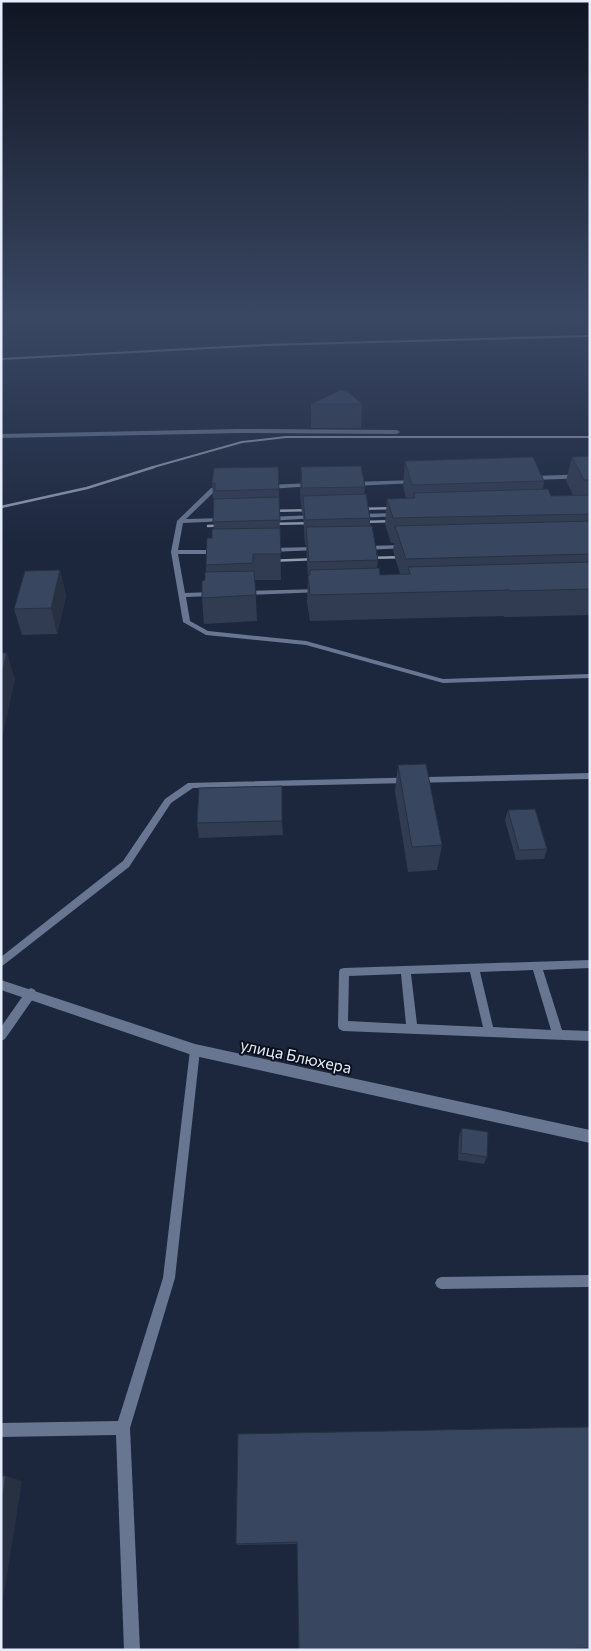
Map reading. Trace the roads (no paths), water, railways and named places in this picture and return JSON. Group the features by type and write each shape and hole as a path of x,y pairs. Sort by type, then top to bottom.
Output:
{"street":[{"name":"улица Блюхера","path":"1,984 195,1050 590,1137"}],"lane":[{"path":"1,436 240,431 398,432"},
{"path":"520,478 590,476"},
{"path":"342,484 421,482"},
{"path":"263,487 322,485"},
{"path":"233,488 214,489 180,521 174,552 187,622 206,633 306,643 443,681 590,676"},
{"path":"350,516 400,515"},
{"path":"260,519 320,517"},
{"path":"180,521 230,520"},
{"path":"352,549 412,547"},
{"path":"263,550 323,549"},
{"path":"174,552 224,551"},
{"path":"242,594 331,591"},
{"path":"182,595 222,594"},
{"path":"1,963 126,864 168,801 191,785 590,776"},
{"path":"590,964 344,972 343,1026 590,1036"},
{"path":"537,966 558,1035"},
{"path":"474,968 489,1032"},
{"path":"406,970 412,1029"},
{"path":"1,1036 31,993"},
{"path":"132,1650 123,1428 169,1278 195,1050"},
{"path":"440,1283 590,1281"},
{"path":"1,1430 123,1428"}],"railway":[{"path":"150,468 242,442 286,437 590,437"},
{"path":"1,507 87,488 154,467"},
{"path":"354,509 399,508"},
{"path":"267,511 317,510"},
{"path":"358,522 400,521"},
{"path":"265,524 318,523"},
{"path":"208,526 228,525"},
{"path":"364,558 409,557"},
{"path":"266,561 319,559"}]}
